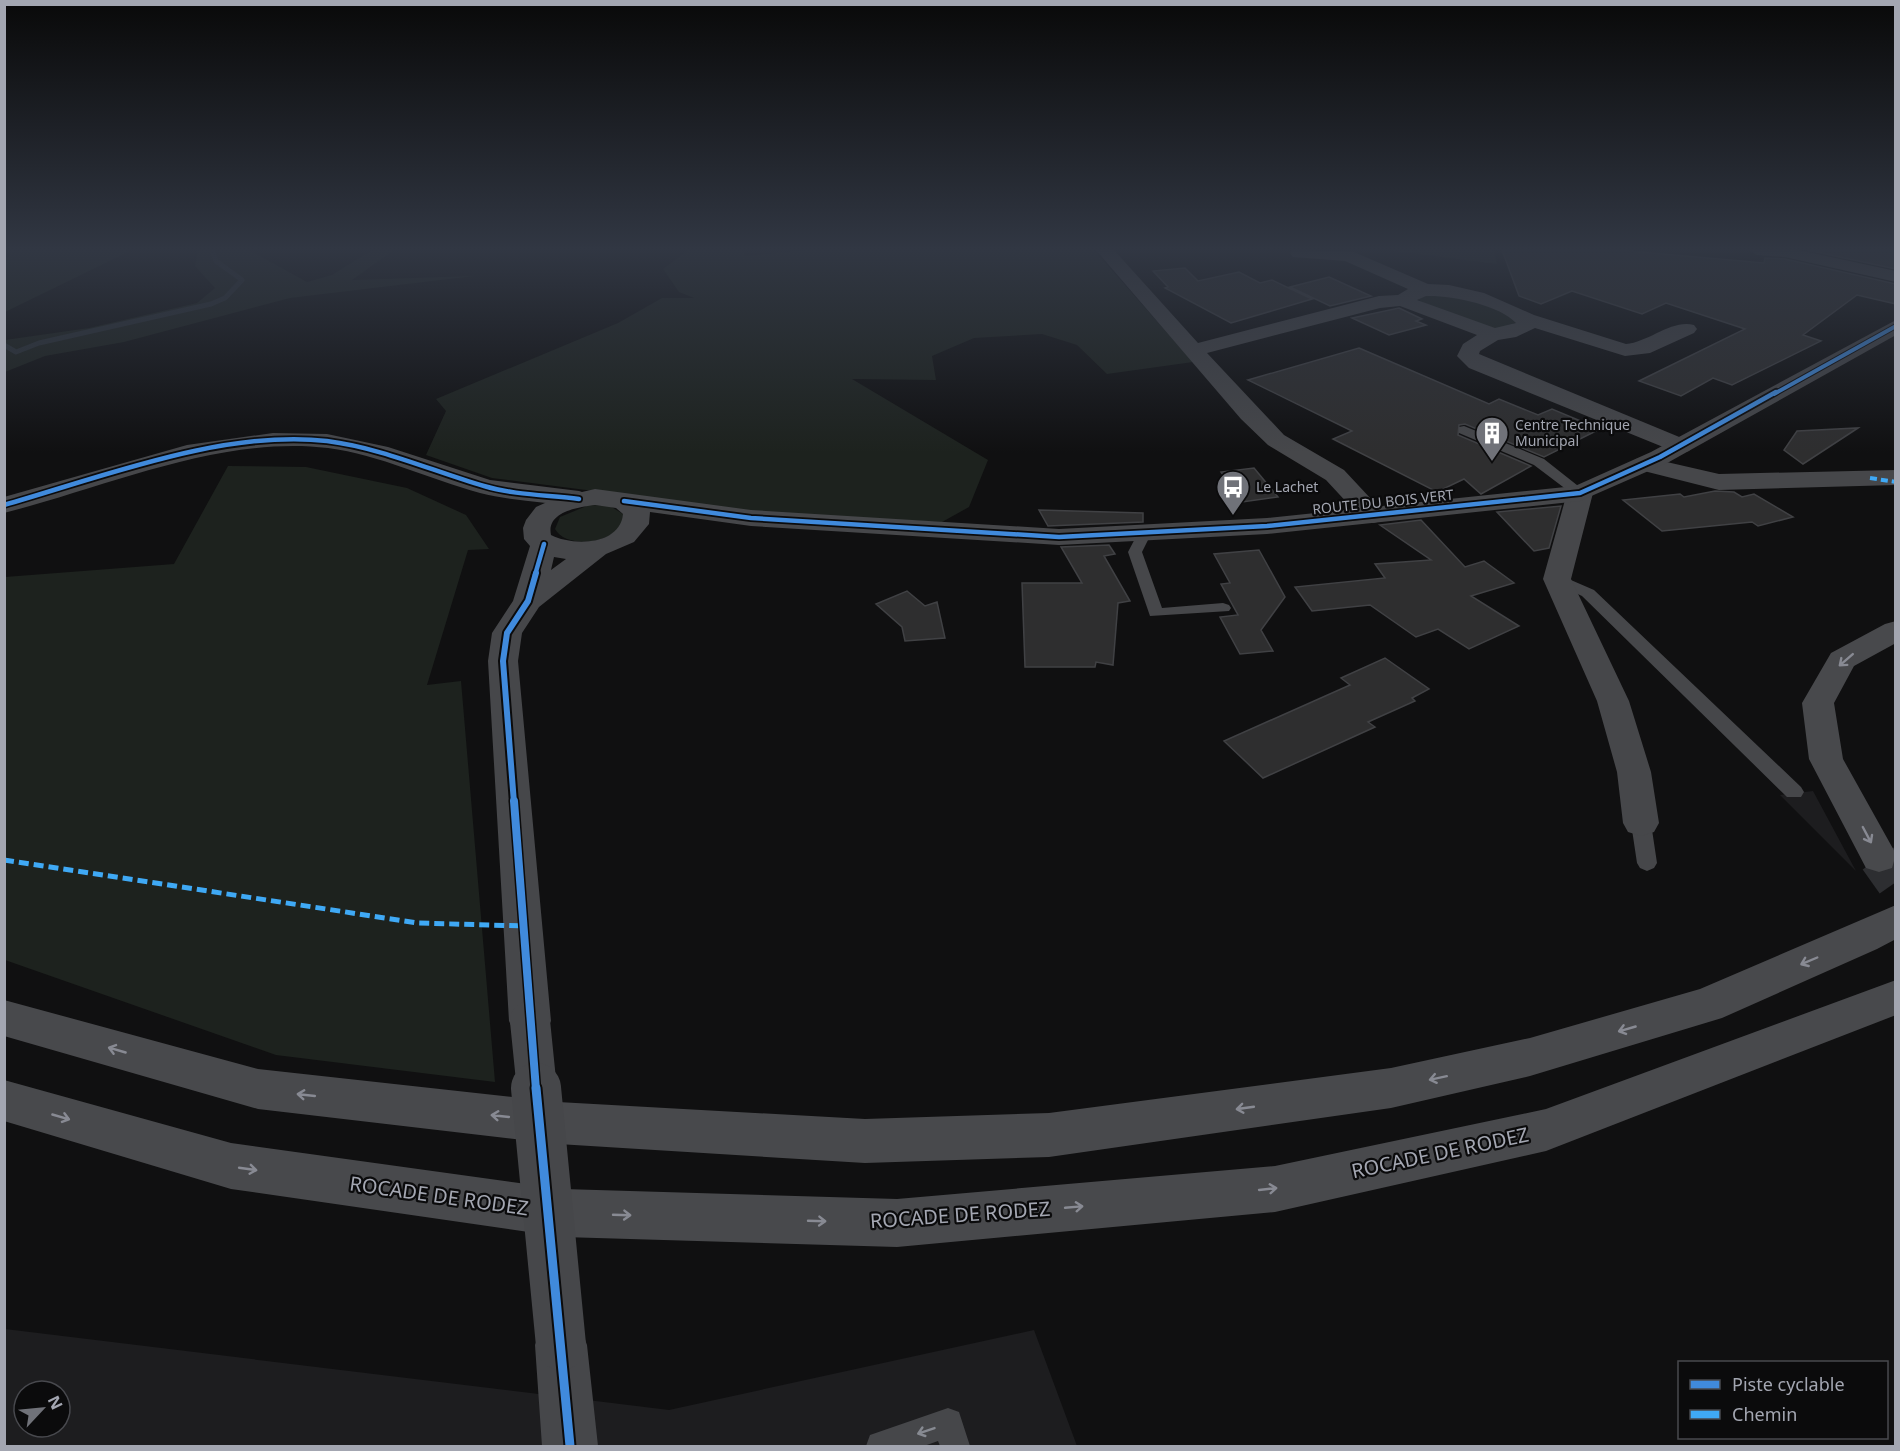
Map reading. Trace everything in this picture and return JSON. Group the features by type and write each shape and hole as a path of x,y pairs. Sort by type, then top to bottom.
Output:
{"highway":[{"path":"1879,858 1826,759 1818,703 1842,660 1896,630"},
{"path":"4,1018 258,1089 512,1118 866,1141 1049,1135 1391,1088 1530,1057 1707,1005 1879,929"},
{"name":"ROCADE DE RODEZ","path":"4,1100 231,1166 563,1213 897,1223 1275,1189 1546,1130 1896,997"}],"street":[{"path":"1166,318 1249,414 1276,440 1335,475 1373,515"},
{"path":"1195,350 1319,318"},
{"path":"1447,318 1493,334 1509,333 1526,326 1527,319 1625,350 1643,349 1687,329"},
{"name":"ROUTE DU BOIS VERT","path":"751,518 1059,537 1267,526 1580,493 1681,446 1896,326"},
{"path":"1493,334 1470,348 1468,356 1478,363 1681,446"},
{"path":"4,505 167,457 273,440 327,441 379,452 488,487 579,499 603,497 751,518"},
{"path":"1645,464 1719,482 1896,477"},
{"path":"488,487 513,503 540,535 567,550 608,544 671,529 751,518"},
{"path":"1580,493 1557,579 1613,701 1634,772 1641,823"},
{"path":"528,601 540,535 551,509 579,499"},
{"path":"570,1446 530,1021 502,661 507,633 528,601 638,523 639,514 634,506 624,501"}],"lane":[{"path":"1464,430 1539,462 1580,493"},
{"path":"1144,534 1135,552 1156,613 1223,608"},
{"path":"1557,579 1588,593 1794,792"},
{"path":"1641,823 1647,863"},
{"path":"881,1446 948,1423 955,1446"}],"shaded area":[{"path":"133,318 216,318 124,342 45,356 5,372 5,340 89,328"},
{"path":"627,318 1154,318 1193,362 1107,374 1077,345 1042,334 974,338 932,356 936,380 852,379 988,460 969,507 942,522 773,514 492,478 426,455 446,411 436,399"},
{"path":"1462,318 1513,318 1517,322 1499,330"},
{"path":"228,466 306,467 407,488 466,515 489,549 468,550 427,685 461,681 495,1082 276,1055 5,960 5,577 174,564"},
{"path":"589,505 610,506 623,514 624,519 616,531 602,539 584,542 567,539 560,535 555,529 560,517"},
{"path":"1813,791 1856,871 1780,795"},
{"path":"5,1329 669,1410 1034,1330 1077,1446 5,1446"}],"building":[{"path":"1221,318 1249,318 1231,323"},
{"path":"1352,318 1419,318 1422,319 1416,321 1426,325 1389,335"},
{"path":"1711,318 1826,318 1803,335 1821,341 1732,385 1713,378 1681,396 1639,381 1745,329"},
{"path":"1359,348 1489,404 1499,399 1538,415 1552,409 1600,429 1544,457 1465,424 1459,425 1458,435 1531,466 1481,494 1464,479 1437,492 1333,439 1352,431 1248,380"},
{"path":"1858,428 1803,464 1784,450 1797,431"},
{"path":"1254,468 1278,497 1242,502 1221,472"},
{"path":"1715,491 1734,492 1742,497 1754,494 1793,517 1758,526 1752,522 1662,531 1623,500 1680,494 1684,497"},
{"path":"1561,506 1549,548 1534,551 1497,512"},
{"path":"1039,510 1143,513 1143,522 1048,526"},
{"path":"1421,520 1465,567 1484,561 1514,583 1471,596 1519,626 1469,649 1438,629 1416,637 1370,605 1312,611 1295,587 1385,578 1375,564 1431,560 1380,525"},
{"path":"1109,545 1115,554 1104,556 1130,601 1118,603 1113,665 1096,662 1095,667 1025,667 1022,583 1082,583 1061,547"},
{"path":"1259,550 1285,597 1261,630 1273,651 1240,654 1220,617 1238,615 1221,584 1230,583 1214,554"},
{"path":"907,591 925,606 937,602 945,638 905,641 902,627 876,604"},
{"path":"1385,658 1429,689 1412,698 1415,701 1368,722 1375,727 1263,778 1224,741 1350,685 1341,678"}],"waterway":[{"path":"4,345 16,352 39,343 151,318"}],"tunnel":[{"path":"1879,858 1896,882"}],"marked path":[{"path":"1870,478 1896,482"},
{"path":"4,860 418,923 525,926"}],"cycle path":[{"path":"624,501 751,518 1059,537 1267,526 1580,493 1660,457 1896,326"},
{"path":"4,505 187,452 273,440 327,441 379,452 487,487 579,499"},
{"path":"544,544 528,601 507,633 503,661 530,1021 570,1446"}],"place":[{"name":"Centre Technique Municipal","path":"1492,462"},
{"name":"Le Lachet","path":"1233,516"}]}
